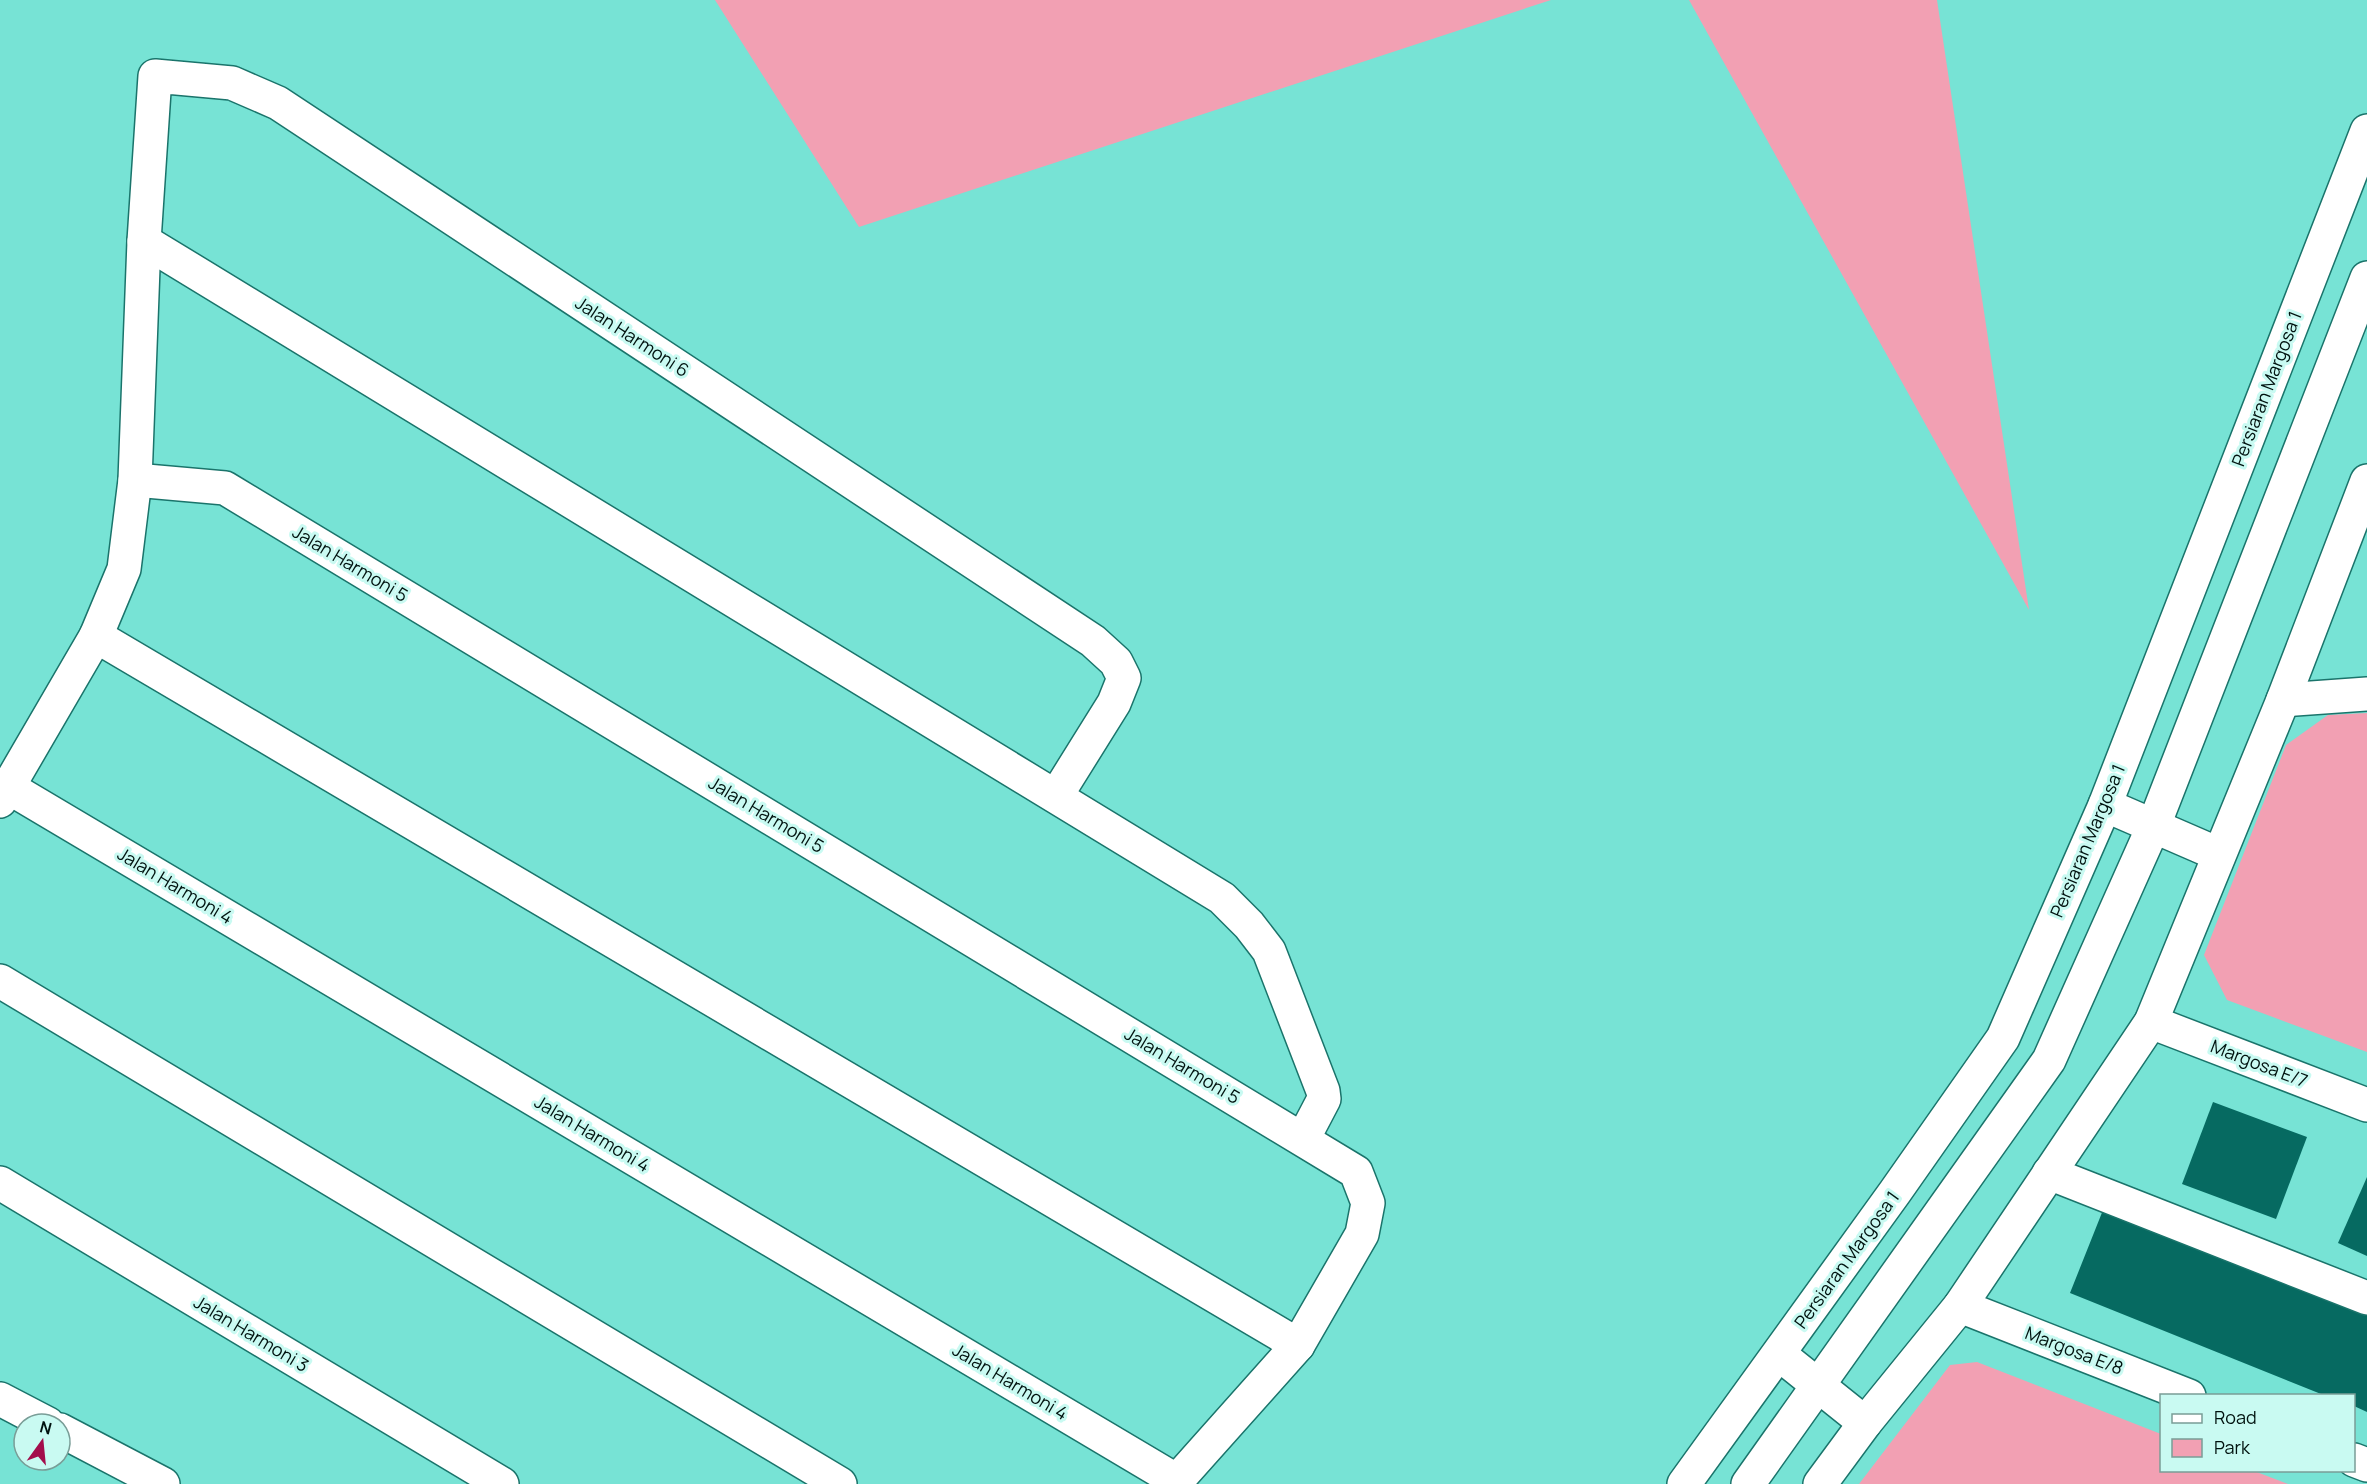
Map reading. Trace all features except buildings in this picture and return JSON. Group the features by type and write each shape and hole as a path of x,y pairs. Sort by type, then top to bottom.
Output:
{"street":[{"name":"Jalan Harmoni 6","path":"144,241 155,76 232,83 278,103 1093,641 1116,662 1124,678 1114,703 1056,796"},
{"name":"Persiaran Margosa 1","path":"1684,1484 2003,1038 2105,805 2367,131"},
{"path":"4,794 96,636 124,569 135,480 144,241 1222,898 1249,925 1269,951 1323,1091 1324,1099 1303,1139"},
{"path":"1748,1484 2049,1060 2154,825 2367,278"},
{"name":"Jalan Harmoni 5","path":"135,480 225,488 1356,1172 1368,1203 1362,1234 1298,1346"},
{"path":"1820,1484 1865,1423 1960,1306 2151,1022 2218,854 2360,517 2367,481"},
{"path":"96,636 1298,1346 1175,1482"},
{"path":"2283,700 2367,694"},
{"name":"Jalan Harmoni 4","path":"4,794 1175,1482"},
{"path":"2105,805 2218,854"},
{"path":"0,981 840,1484"},
{"name":"Margosa E/7","path":"2151,1022 2367,1105"},
{"path":"2049,1173 2367,1298"},
{"name":"Jalan Harmoni 3","path":"0,1184 502,1484"},
{"name":"Margosa E/8","path":"1960,1306 2186,1394"},
{"path":"1779,1354 1865,1423"},
{"path":"0,1399 25,1412"},
{"path":"72,1436 163,1484"}],"green space":[{"path":"715,0 1551,0 859,227"},
{"path":"1689,0 1937,0 2029,610"},
{"path":"2367,713 2367,1052 2227,1000 2204,955 2286,745 2328,715"},
{"path":"1977,1362 2160,1434 2160,1472 2257,1472 2288,1484 1859,1484 1950,1365"}]}
